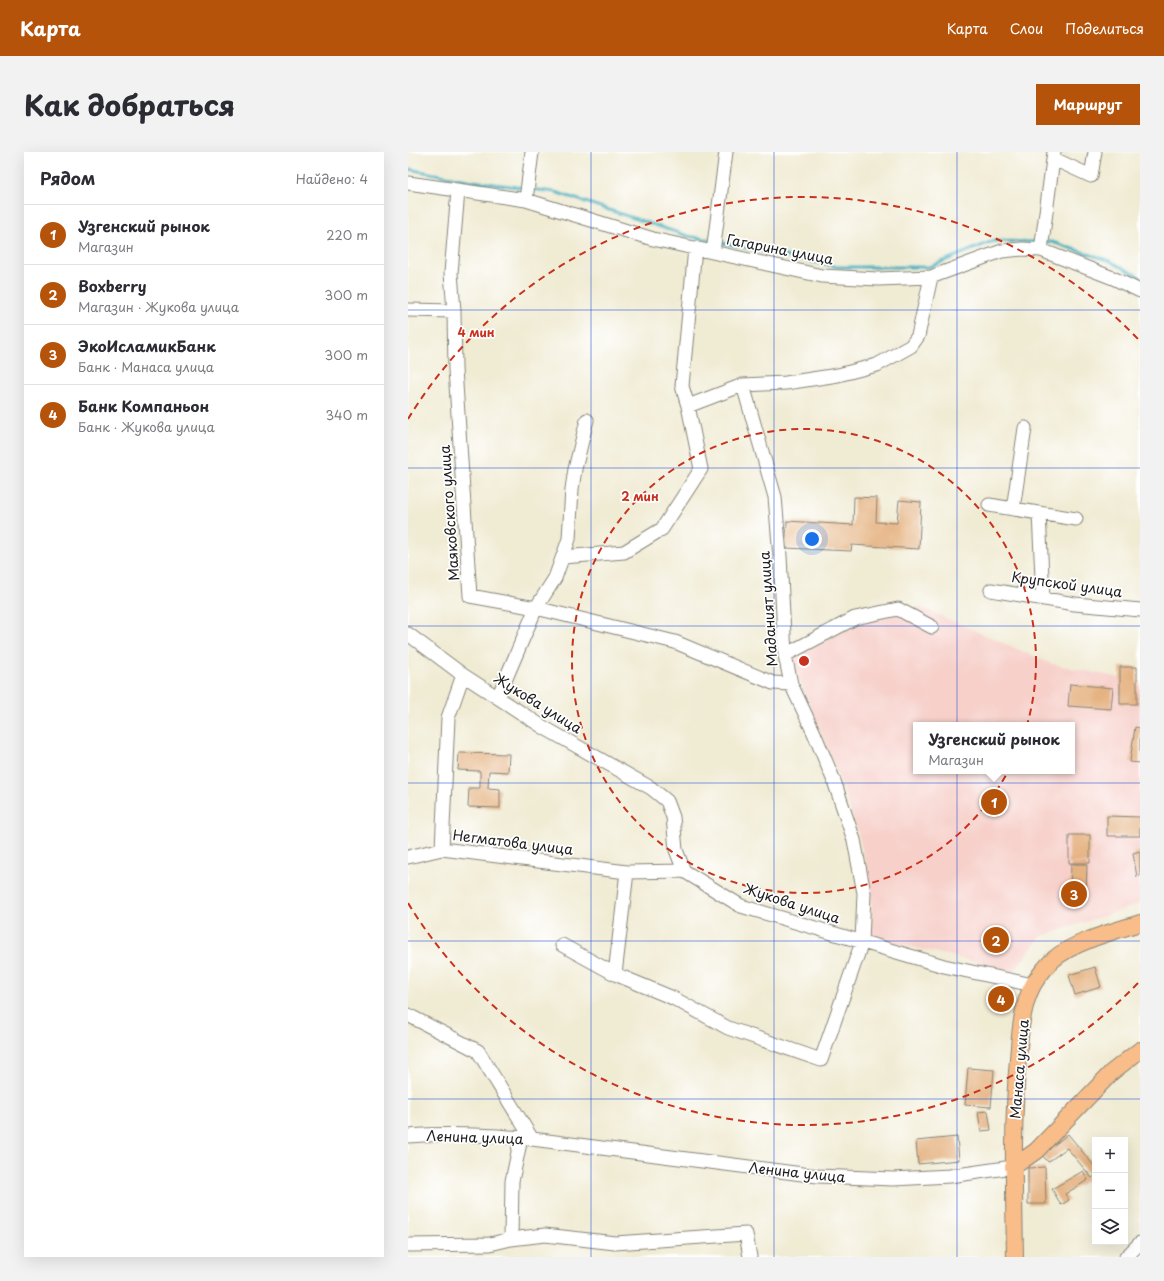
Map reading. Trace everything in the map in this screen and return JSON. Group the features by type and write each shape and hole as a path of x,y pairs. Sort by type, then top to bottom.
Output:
{"main road":[{"name":"Манаса улица","path":"1015,1257 1013,1167 1015,1100 1020,1032 1026,1004 1033,985 1054,959 1070,948 1140,923"},
{"name":"Ленина улица","path":"1013,1167 1036,1151 1112,1072 1140,1050"}],"street":[{"path":"526,200 532,152"},
{"path":"713,252 726,152"},
{"path":"1040,250 1054,156 1091,176 1095,152"},
{"name":"Гагарина улица","path":"408,184 526,200 653,239 822,276 878,279 931,277 1002,251 1022,248 1040,250 1114,278 1140,292"},
{"name":"Маяковского улица","path":"458,191 450,272 454,311 455,369 470,596 536,608 675,642 773,683 791,684"},
{"path":"563,557 624,552 662,529 701,469 688,406 682,386 695,248"},
{"path":"688,406 743,385 786,383 838,375 877,365 911,346 918,336 931,277"},
{"path":"408,310 454,311"},
{"name":"Маданият улица","path":"743,385 775,497 780,556 785,656 791,684 834,781 854,840 864,893 862,942"},
{"path":"498,697 536,608 555,578 569,539 572,489 575,469 587,420"},
{"path":"1013,509 1025,428"},
{"path":"989,505 1076,520"},
{"path":"1039,513 1044,599"},
{"name":"Крупской улица","path":"991,590 1075,604 1140,610"},
{"path":"785,656 856,618 898,609 932,627"},
{"name":"Жукова улица","path":"408,634 464,675 543,727 651,788 667,801 673,817 676,850 684,871 741,906 944,966 1033,985"},
{"name":"Негматова улица","path":"464,675 448,718 442,849 627,872 684,871"},
{"path":"408,857 442,849"},
{"path":"615,974 627,872"},
{"path":"562,945 615,974 672,998 728,1028 821,1060 862,942"},
{"path":"408,1015 478,1051 527,1139 512,1181 511,1239"},
{"name":"Ленина улица","path":"408,1136 490,1136 527,1139 818,1176 893,1180 950,1176 1013,1167"},
{"path":"408,1245 490,1244 511,1239 545,1235 616,1243 746,1234 750,1257"},
{"path":"1126,1257 1140,1243"}],"shaded area":[{"path":"920,607 1052,664 1140,682 1140,904 1040,937 1014,971 870,937 872,892 858,832 837,772 791,659 856,625"}],"building":[{"path":"854,497 877,498 876,522 897,523 899,500 921,502 919,549 852,545 851,551 785,548 787,521 853,525"},
{"path":"1120,667 1137,667 1137,704 1120,704"},
{"path":"1070,684 1113,688 1111,709 1068,706"},
{"path":"1135,727 1140,728 1140,763 1130,762"},
{"path":"459,753 509,754 508,772 489,771 488,788 500,789 500,808 468,807 469,788 480,788 480,771 458,770"},
{"path":"1107,816 1140,817 1140,836 1107,836"},
{"path":"1069,835 1090,835 1090,863 1069,863"},
{"path":"1140,851 1140,876 1137,877 1133,853"},
{"path":"1071,864 1087,864 1086,897 1070,896"},
{"path":"1095,967 1101,987 1075,995 1069,975"},
{"path":"968,1068 994,1070 991,1107 965,1105"},
{"path":"988,1111 991,1130 981,1131 978,1112"},
{"path":"1068,1134 1092,1163 1092,1178 1067,1148 1048,1162 1042,1155"},
{"path":"957,1137 959,1160 918,1164 916,1141"},
{"path":"1045,1167 1046,1204 1028,1204 1028,1168"},
{"path":"1083,1171 1088,1180 1065,1194 1069,1200 1061,1205 1052,1189"}],"waterway":[{"path":"408,169 473,181 525,188"},
{"path":"530,189 555,192 688,236 711,240"},
{"path":"718,242 838,267 929,267 993,241 1039,242"},
{"path":"1045,242 1052,242 1110,261 1140,277"}],"place":[{"name":"Узгенский рынок","path":"994,802"},
{"name":"ЭкоИсламикБанк","path":"1074,894"},
{"name":"Boxberry","path":"996,940"},
{"name":"Банк Компаньон","path":"1001,999"}]}
